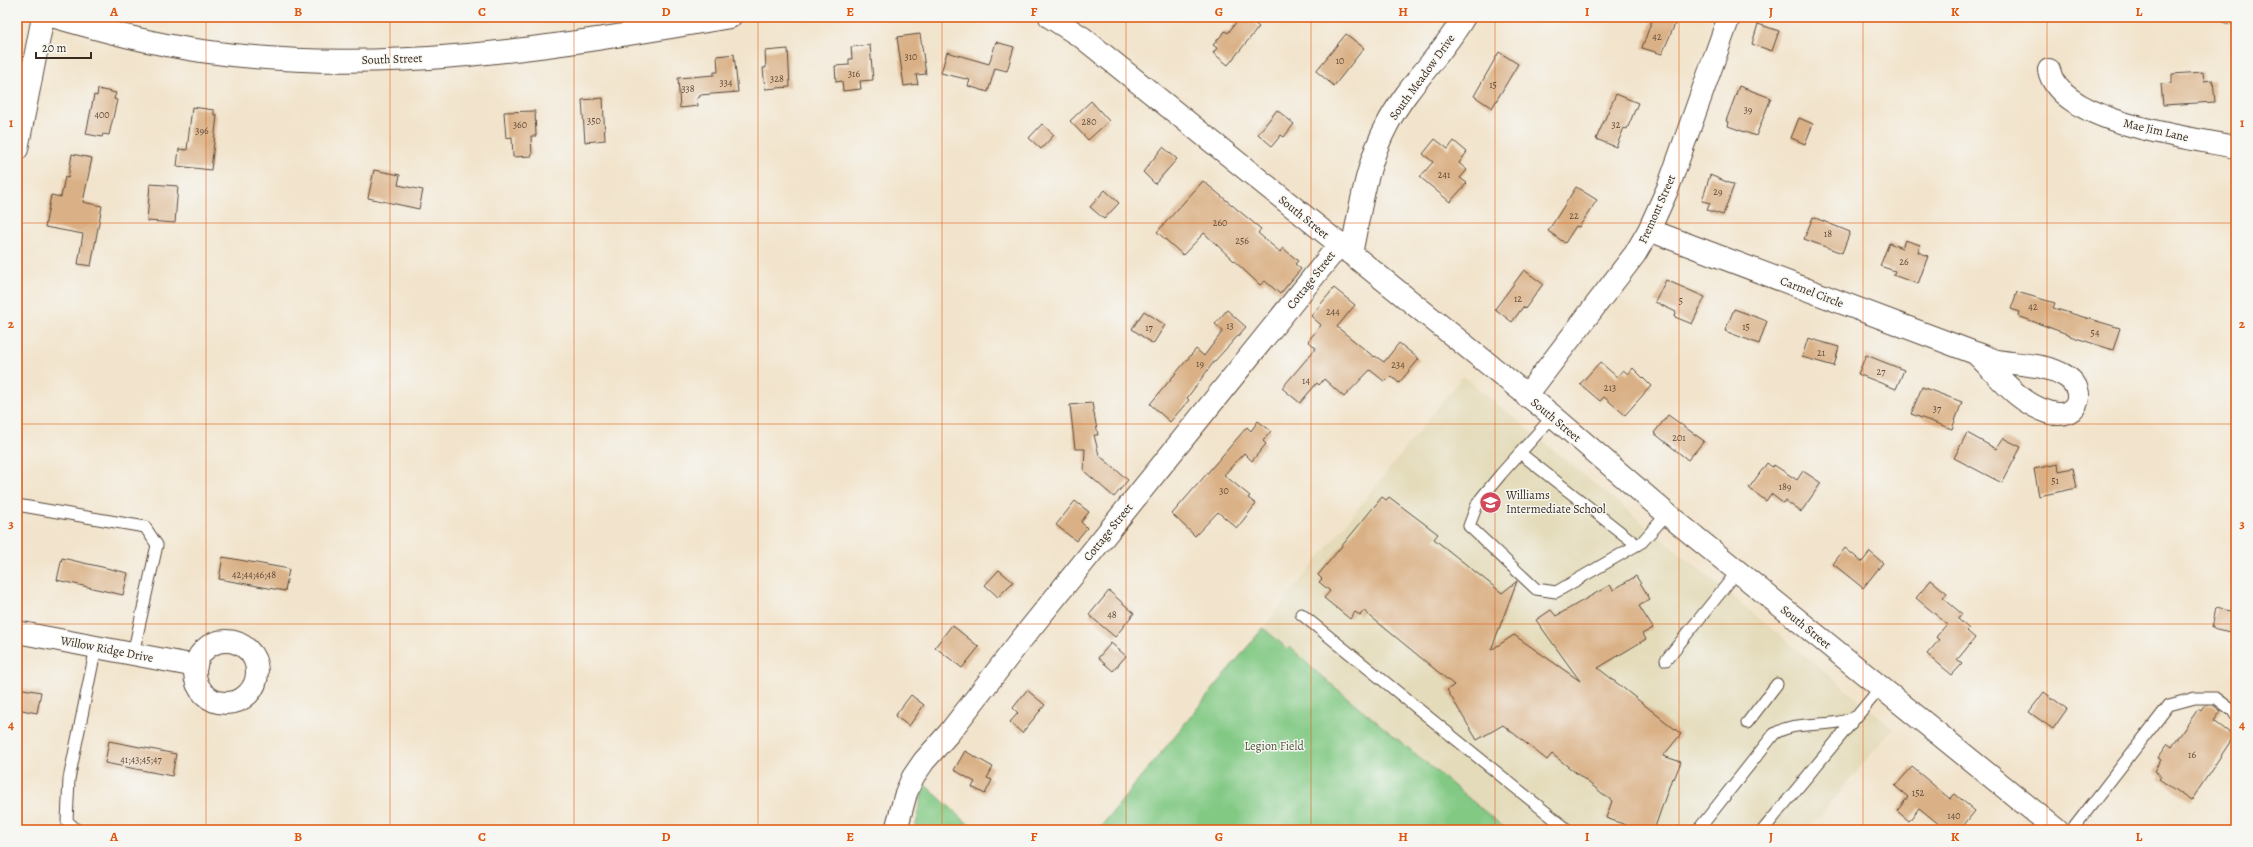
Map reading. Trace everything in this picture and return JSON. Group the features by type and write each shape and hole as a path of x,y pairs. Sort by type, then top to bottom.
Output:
{"street":[{"path":"17,149 43,17"},
{"name":"South Street","path":"55,17 126,36 203,52 276,59 344,60 433,58 522,50 730,17"},
{"name":"South Street","path":"1050,17 1083,38 1526,396 1553,416 1737,572 2057,830"},
{"name":"South Meadow Drive","path":"1345,249 1374,153 1386,126 1402,100 1451,39 1464,17"},
{"name":"Fremont Street","path":"1526,396 1635,254 1649,230 1668,188 1729,17"},
{"name":"Mae Jim Lane","path":"2048,70 2054,84 2066,97 2100,115 2137,128 2236,147"},
{"name":"Carmel Circle","path":"1649,230 1975,353"},
{"name":"Cottage Street","path":"896,830 906,793 913,777 924,761 949,733 1025,634 1345,249"},
{"name":"Willow Ridge Drive","path":"17,632 196,666"}],"lane":[{"path":"2226,17 2236,18"},
{"path":"1553,416 1478,502 1469,526 1536,589 1556,592 1646,539 1667,514"},
{"path":"1520,453 1637,545"},
{"path":"17,505 145,527 157,544 133,654"},
{"path":"1666,660 1737,572"},
{"path":"1301,614 1568,830"},
{"path":"77,830 67,821 69,779 96,647"},
{"path":"1747,723 1777,684"},
{"path":"1763,830 1881,687"},
{"path":"2072,830 2169,705 2195,698 2216,698 2233,711 2236,716"},
{"path":"1698,830 1774,734 1787,728 1845,721 1855,717"}],"shaded area":[{"name":"Williams Intermediate School","path":"1463,376 1893,728 1808,830 1507,830 1263,628"}],"green space":[{"name":"Legion Field","path":"1263,628 1288,649 1290,647 1313,669 1507,830 1098,830"},
{"path":"924,784 975,830 915,830"}],"building":[{"path":"1240,17 1248,17 1259,27 1228,65 1213,53 1217,48 1213,45 1225,31 1228,33"},
{"path":"1653,17 1678,17 1662,54 1642,48"},
{"path":"1758,24 1779,31 1772,51 1752,44"},
{"path":"920,34 926,74 916,75 918,84 904,86 897,37"},
{"path":"1346,34 1364,48 1334,86 1316,71"},
{"path":"996,42 1014,47 1007,71 995,68 988,92 968,86 970,80 941,73 947,52 989,64"},
{"path":"870,45 873,80 860,81 861,89 843,91 842,81 836,82 835,66 849,65 849,59 852,59 851,47"},
{"path":"788,49 790,87 765,89 763,68 766,68 765,51"},
{"path":"1499,52 1518,64 1492,108 1474,96"},
{"path":"734,54 738,92 700,95 700,97 697,98 698,106 680,108 678,78 714,75 714,72 718,72 717,56"},
{"path":"2203,72 2204,81 2213,80 2215,102 2163,105 2161,84 2172,83 2172,74"},
{"path":"1739,86 1771,98 1756,136 1728,126 1729,122 1726,121"},
{"path":"98,89 116,93 114,99 117,100 109,135 103,134 102,137 86,134 94,95 97,96"},
{"path":"1616,94 1638,103 1627,129 1624,128 1616,147 1596,139"},
{"path":"603,98 605,140 585,142 582,100"},
{"path":"1091,101 1109,121 1088,140 1070,121"},
{"path":"192,107 214,110 214,115 217,115 211,170 177,166 179,149 187,150"},
{"path":"1277,110 1294,124 1284,137 1281,135 1272,146 1258,134"},
{"path":"535,111 536,136 531,136 532,156 513,157 512,137 506,138 504,112"},
{"path":"1799,118 1813,124 1805,144 1791,138"},
{"path":"1042,124 1054,135 1041,149 1029,138"},
{"path":"1435,139 1448,149 1454,141 1467,152 1459,163 1467,170 1460,178 1467,183 1450,202 1420,177 1433,162 1423,154"},
{"path":"1163,147 1177,159 1155,184 1143,172"},
{"path":"72,154 92,158 83,202 102,206 91,266 78,264 83,234 45,227 51,195 61,197 65,177 68,178"},
{"path":"374,170 400,175 398,185 423,190 419,209 368,198"},
{"path":"1710,175 1734,185 1723,215 1707,210 1710,203 1702,201"},
{"path":"1203,181 1261,229 1258,233 1280,252 1283,248 1298,261 1295,264 1301,269 1280,294 1265,281 1260,285 1204,233 1183,255 1157,232"},
{"path":"150,184 178,186 175,223 147,221"},
{"path":"1576,187 1597,200 1579,227 1576,226 1565,243 1548,231"},
{"path":"1105,190 1119,203 1104,219 1090,207"},
{"path":"1813,217 1850,232 1842,253 1804,239"},
{"path":"1905,240 1920,245 1918,252 1928,256 1918,284 1893,275 1895,271 1880,266 1889,243 1902,248"},
{"path":"1524,270 1543,284 1525,309 1523,307 1512,322 1495,309"},
{"path":"1666,280 1705,297 1692,324 1675,317 1676,312 1655,302"},
{"path":"1334,288 1355,305 1337,327 1374,357 1375,356 1384,362 1399,343 1419,359 1399,383 1391,376 1385,382 1370,370 1344,397 1324,379 1319,385 1317,383 1300,403 1282,388 1316,348 1308,341 1321,325 1311,316"},
{"path":"2017,292 2055,303 2053,308 2120,328 2113,350 2070,336 2018,316 2019,312 2011,309"},
{"path":"1734,309 1767,321 1759,344 1725,331"},
{"path":"1227,310 1246,327 1213,363 1187,398 1189,400 1170,422 1150,404 1196,349 1204,356 1223,331 1215,324"},
{"path":"1144,311 1165,325 1153,344 1132,329"},
{"path":"1808,338 1839,347 1834,366 1802,357"},
{"path":"1866,355 1904,370 1896,389 1858,374"},
{"path":"1600,362 1617,377 1623,370 1628,374 1633,368 1651,386 1625,415 1604,397 1600,401 1580,384"},
{"path":"1922,387 1962,402 1952,429 1911,414"},
{"path":"1092,403 1098,435 1094,435 1099,455 1128,480 1114,497 1084,471 1085,449 1075,449 1070,405"},
{"path":"1668,415 1704,441 1688,460 1654,433"},
{"path":"1258,421 1271,431 1263,441 1266,444 1252,461 1244,453 1224,475 1250,496 1248,498 1256,504 1237,528 1218,512 1195,536 1172,514 1247,427 1251,431"},
{"path":"1967,433 1996,449 2003,438 2021,447 2002,483 1954,458"},
{"path":"1767,463 1772,467 1774,465 1797,480 1803,471 1821,483 1801,512 1785,500 1783,503 1771,494 1766,501 1749,488"},
{"path":"2058,464 2059,471 2073,468 2077,488 2039,496 2034,469"},
{"path":"1382,497 1386,500 1389,497 1438,534 1434,539 1502,593 1517,581 1491,650 1514,635 1580,681 1536,620 1551,610 1556,616 1610,585 1613,590 1636,576 1650,599 1639,606 1653,628 1642,634 1646,639 1598,668 1681,734 1663,756 1681,762 1674,779 1672,778 1654,830 1625,830 1626,825 1606,818 1612,801 1552,754 1547,760 1503,725 1477,740 1447,690 1454,685 1364,611 1360,615 1355,612 1350,619 1324,598 1330,591 1319,582 1322,579 1318,575"},
{"path":"1075,501 1089,512 1081,522 1087,528 1076,541 1056,525"},
{"path":"1845,548 1862,562 1870,552 1883,563 1863,588 1833,564"},
{"path":"223,557 289,569 285,591 219,579"},
{"path":"62,558 128,573 123,595 57,580"},
{"path":"999,570 1013,582 998,597 985,585"},
{"path":"1931,580 1947,593 1943,598 1962,614 1958,619 1969,629 1967,631 1975,638 1957,660 1962,664 1952,675 1927,654 1939,640 1936,637 1947,624 1916,598"},
{"path":"1109,591 1134,613 1115,637 1089,615"},
{"path":"2216,608 2235,612 2230,632 2212,628"},
{"path":"952,625 979,647 962,668 935,647"},
{"path":"1111,643 1126,656 1113,671 1098,658"},
{"path":"17,688 41,692 37,713 17,709"},
{"path":"1027,690 1045,705 1022,733 1010,722 1018,713 1013,708"},
{"path":"2044,692 2067,709 2053,729 2029,712"},
{"path":"911,695 924,705 909,726 895,716"},
{"path":"2205,705 2213,705 2221,711 2214,721 2234,736 2191,801 2159,779 2161,776 2154,771 2161,760 2158,758 2168,744 2172,747 2198,709 2201,711"},
{"path":"109,741 176,754 172,776 105,763"},
{"path":"965,751 993,767 987,778 992,780 985,794 972,787 975,782 954,770"},
{"path":"1912,767 1950,799 1955,794 1975,811 1960,830 1946,830 1919,808 1909,821 1897,811 1908,797 1895,786"}],"place":[{"name":"Williams Intermediate School","path":"1490,502"}]}
